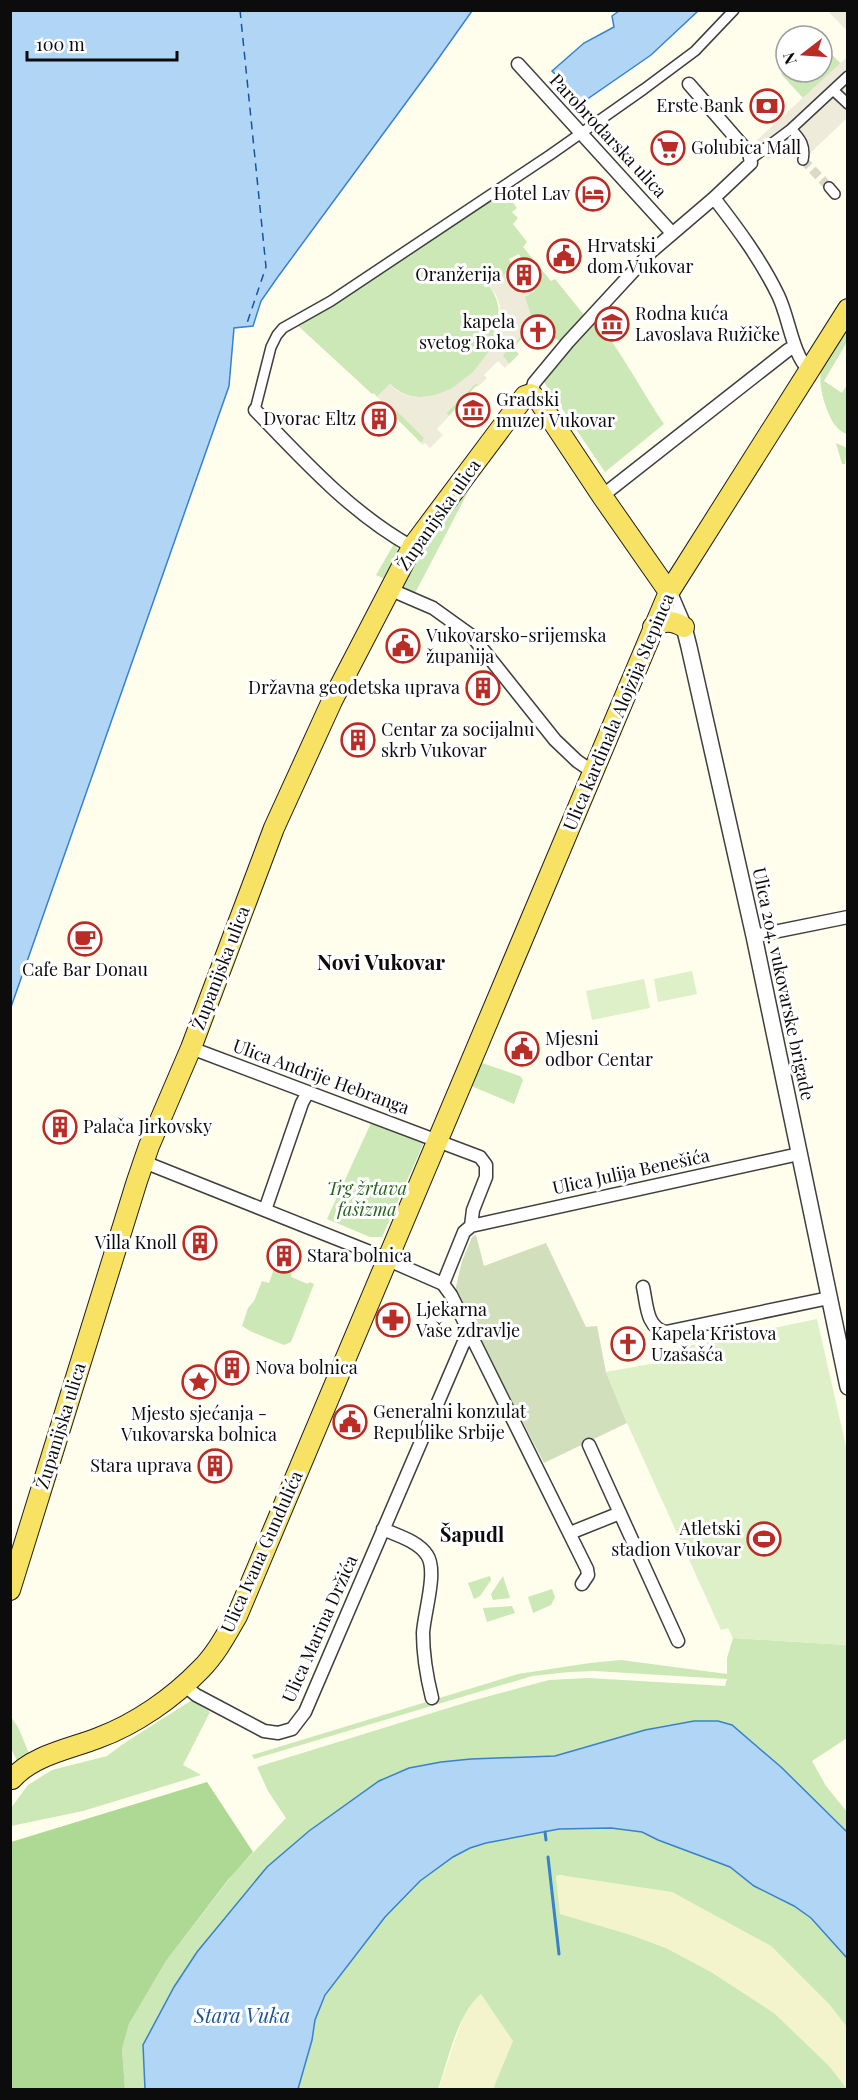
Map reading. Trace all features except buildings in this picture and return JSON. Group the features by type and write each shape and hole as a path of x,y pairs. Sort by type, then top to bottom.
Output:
{"main road":[{"name":"Ulica kardinala Alojzija Stepinca","path":"439,1141 669,592 848,309"},
{"path":"531,394 539,401 669,592"},
{"name":"Županijska ulica","path":"10,1590 144,1162 274,828 332,701 412,547 524,398 531,394"},
{"path":"653,627 665,621 672,621 684,627"},
{"path":"388,1261 439,1141"},
{"name":"Ulica Ivana Gundulića","path":"11,1781 18,1772 34,1761 100,1738 137,1719 184,1685 202,1669 214,1653 237,1616 388,1261"},
{"path":"10,1759 11,1781"}],"street":[{"path":"412,547 366,517 339,495 255,410 271,347 277,335 283,328 331,301 550,155 695,51 734,10"},
{"name":"Parobrodarska ulica","path":"518,64 672,233"},
{"path":"751,159 791,129 848,76"},
{"path":"531,394 534,383 568,342 652,251 749,167 751,159 749,153 689,84"},
{"path":"833,90 848,104"},
{"path":"791,129 801,139 805,150 803,160"},
{"path":"714,198 751,247 772,283 788,317 802,363 809,370"},
{"path":"602,496 795,346"},
{"path":"390,589 433,608 472,636 555,740 577,761 593,772"},
{"name":"Ulica 204. vukovarske brigade","path":"669,592 684,627 754,936 848,1387"},
{"path":"754,936 848,916"},
{"name":"Ulica Andrije Hebranga","path":"190,1048 439,1141"},
{"path":"265,1210 302,1102 308,1092"},
{"path":"439,1141 480,1157 486,1165 486,1177 473,1210 471,1226 464,1232 443,1284"},
{"name":"Ulica Julija Benešića","path":"471,1226 799,1154"},
{"path":"144,1162 443,1284 471,1334 587,1569 588,1575 582,1584"},
{"path":"643,1287 652,1324 658,1330 666,1332 829,1298"},
{"name":"Ulica Marina Držića","path":"184,1685 196,1695 264,1731 278,1733 292,1729 305,1712 463,1344 471,1334"},
{"path":"589,1445 678,1641"},
{"path":"570,1533 620,1513"},
{"path":"383,1529 421,1548 431,1563 432,1574 423,1632 424,1653 432,1698"}],"green space":[{"path":"834,57 841,64 834,70"},
{"path":"790,84 819,84 803,98"},
{"path":"501,187 517,208 512,212 518,218 513,224 527,242 523,247 551,281 555,279 584,315 561,343 554,337 556,335 543,317 534,325 524,296 535,291 533,288 536,286 519,254 509,259 515,270 490,287 499,309 497,332 487,354 472,373 452,388 431,396 409,396 390,384 377,397 294,322"},
{"path":"595,319 614,344 664,424 605,472 544,382"},
{"path":"847,325 847,342 824,381 842,393 847,385 847,434 837,428 830,418 823,396 821,374 827,356"},
{"path":"527,330 514,349 519,354 509,364 502,355"},
{"path":"476,383 479,386 476,386 449,416 446,413"},
{"path":"394,408 425,438 421,443 390,412"},
{"path":"836,443 847,448 845,464 842,464"},
{"path":"478,473 414,595 402,589 399,582"},
{"path":"394,544 399,558 389,581 376,575"},
{"path":"692,971 697,994 658,1002 654,979"},
{"path":"644,979 650,1008 592,1020 586,991"},
{"path":"479,1062 520,1076 523,1080 514,1104 469,1085"},
{"name":"Trg žrtava fašizma","path":"371,1123 425,1140 382,1237 370,1237 327,1219"},
{"path":"476,1235 484,1266 546,1243 586,1327 597,1326 606,1372 627,1423 544,1463 455,1291 462,1261 472,1237"},
{"path":"274,1269 292,1273 291,1277 314,1284 291,1342 284,1345 242,1326 248,1308 254,1301 262,1281 269,1283"},
{"name":"Atletski stadion Vukovar","path":"817,1319 847,1451 847,1645 733,1638 728,1628 721,1630 606,1372 656,1363 659,1352"},
{"path":"490,1576 491,1580 480,1596 474,1599 468,1583"},
{"path":"503,1576 510,1598 493,1600 491,1594"},
{"path":"552,1589 555,1597 551,1605 533,1613 528,1597"},
{"path":"512,1606 515,1613 487,1622 483,1608"},
{"path":"733,1638 847,1645 847,1738 812,1761 826,1786 847,1812 847,1832 747,1737 645,1730 555,1756 471,1759 409,1768 379,1781 309,1831 267,1867 197,1952 174,1987 143,2045 145,2089 125,2089 122,2049 129,2024 166,1961 234,1873 286,1818 268,1791 257,1767 471,1701 549,1680 588,1678 725,1686 727,1679 595,1671 532,1676 254,1759 252,1755 518,1674 621,1660 727,1674 727,1658"},
{"path":"192,1700 210,1712 183,1765 201,1775 83,1811 11,1826 11,1808 28,1785 52,1770 107,1756"},
{"path":"11,1717 18,1727 30,1756 18,1763 11,1748"},
{"path":"207,1782 253,1852 228,1880 166,1961 129,2024 122,2049 125,2089 11,2089 11,1842"},
{"path":"611,1828 642,1832 730,1867 754,1886 794,1906 811,1918 847,1958 847,2027 829,2004 771,1946 672,1892 560,1875 556,1876 560,1914 666,1948 711,1972 774,2013 829,2066 847,2089 493,2089 513,2041 481,1994 459,2025 438,2089 298,2090 312,2040 315,2020 325,1995 385,1917 420,1881 453,1857 486,1843 559,1829"},
{"path":"571,1875 672,1892 771,1946 829,2004 847,2027 847,2088 774,2013 711,1972 666,1948 560,1914 556,1876"},
{"path":"481,1994 514,2041 493,2089 438,2090 463,2018 474,2000"}],"shaded area":[{"path":"828,11 847,11 845,29"},
{"path":"847,57 847,118 800,163 783,145 768,160 754,143 818,84 834,84 834,69"},
{"path":"515,270 520,280 517,282 522,291 533,288 535,291 525,297 534,325 526,330 503,355 509,364 505,368 498,361 484,375 487,378 479,386 476,383 446,413 449,416 437,429 443,435 430,448 425,443 423,445 421,443 424,438 394,408 392,411 377,397 390,384 397,391 406,395 420,397 435,395 451,389 473,372 491,349 498,331 500,306 490,287 507,272 509,274"}],"water":[{"path":"11,10 472,11 261,301 253,326 234,328 229,386 11,1007"},
{"path":"619,11 698,11 651,55 583,102 552,71 584,43 614,27 612,16"},
{"name":"Stara Vuka","path":"694,1721 718,1721 732,1725 781,1767 847,1832 847,1958 811,1918 794,1906 754,1886 730,1867 642,1832 611,1828 559,1829 470,1848 453,1857 420,1881 385,1917 325,1995 315,2020 312,2040 298,2089 145,2089 143,2045 174,1987 197,1952 267,1867 309,1831 379,1781 409,1768 441,1762 555,1756 645,1730"}],"waterway":[{"path":"545,1832 546,1840"},
{"path":"548,1857 559,1954"}],"ferry route":[{"path":"240,10 266,267 246,326"}],"tunnel":[{"path":"803,160 829,187"}],"place":[{"name":"Erste Bank","path":"767,106"},
{"name":"Golubica Mall","path":"668,148"},
{"name":"Hotel Lav","path":"593,194"},
{"name":"Hrvatski dom Vukovar","path":"564,256"},
{"name":"Oranžerija","path":"524,275"},
{"name":"Rodna kuća Lavoslava Ružičke","path":"612,324"},
{"name":"kapela svetog Roka","path":"538,332"},
{"name":"Gradski muzej Vukovar","path":"473,410"},
{"name":"Dvorac Eltz","path":"379,419"},
{"name":"Vukovarsko-srijemska županija","path":"403,646"},
{"name":"Državna geodetska uprava","path":"483,688"},
{"name":"Centar za socijalnu skrb Vukovar","path":"358,740"},
{"name":"Cafe Bar Donau","path":"85,939"},
{"name":"Mjesni odbor Centar","path":"522,1049"},
{"name":"Palača Jirkovsky","path":"60,1127"},
{"name":"Villa Knoll","path":"200,1243"},
{"name":"Stara bolnica","path":"284,1256"},
{"name":"Ljekarna Vaše zdravlje","path":"393,1320"},
{"name":"Kapela Kristova Uzašašća","path":"628,1344"},
{"name":"Nova bolnica","path":"232,1368"},
{"name":"Mjesto sjećanja - Vukovarska bolnica","path":"199,1382"},
{"name":"Generalni konzulat Republike Srbije","path":"350,1422"},
{"name":"Stara uprava","path":"215,1466"},
{"name":"Atletski stadion Vukovar","path":"764,1539"}],"district":[{"name":"Novi Vukovar","path":"381,963"},
{"name":"Šapudl","path":"472,1535"}]}
